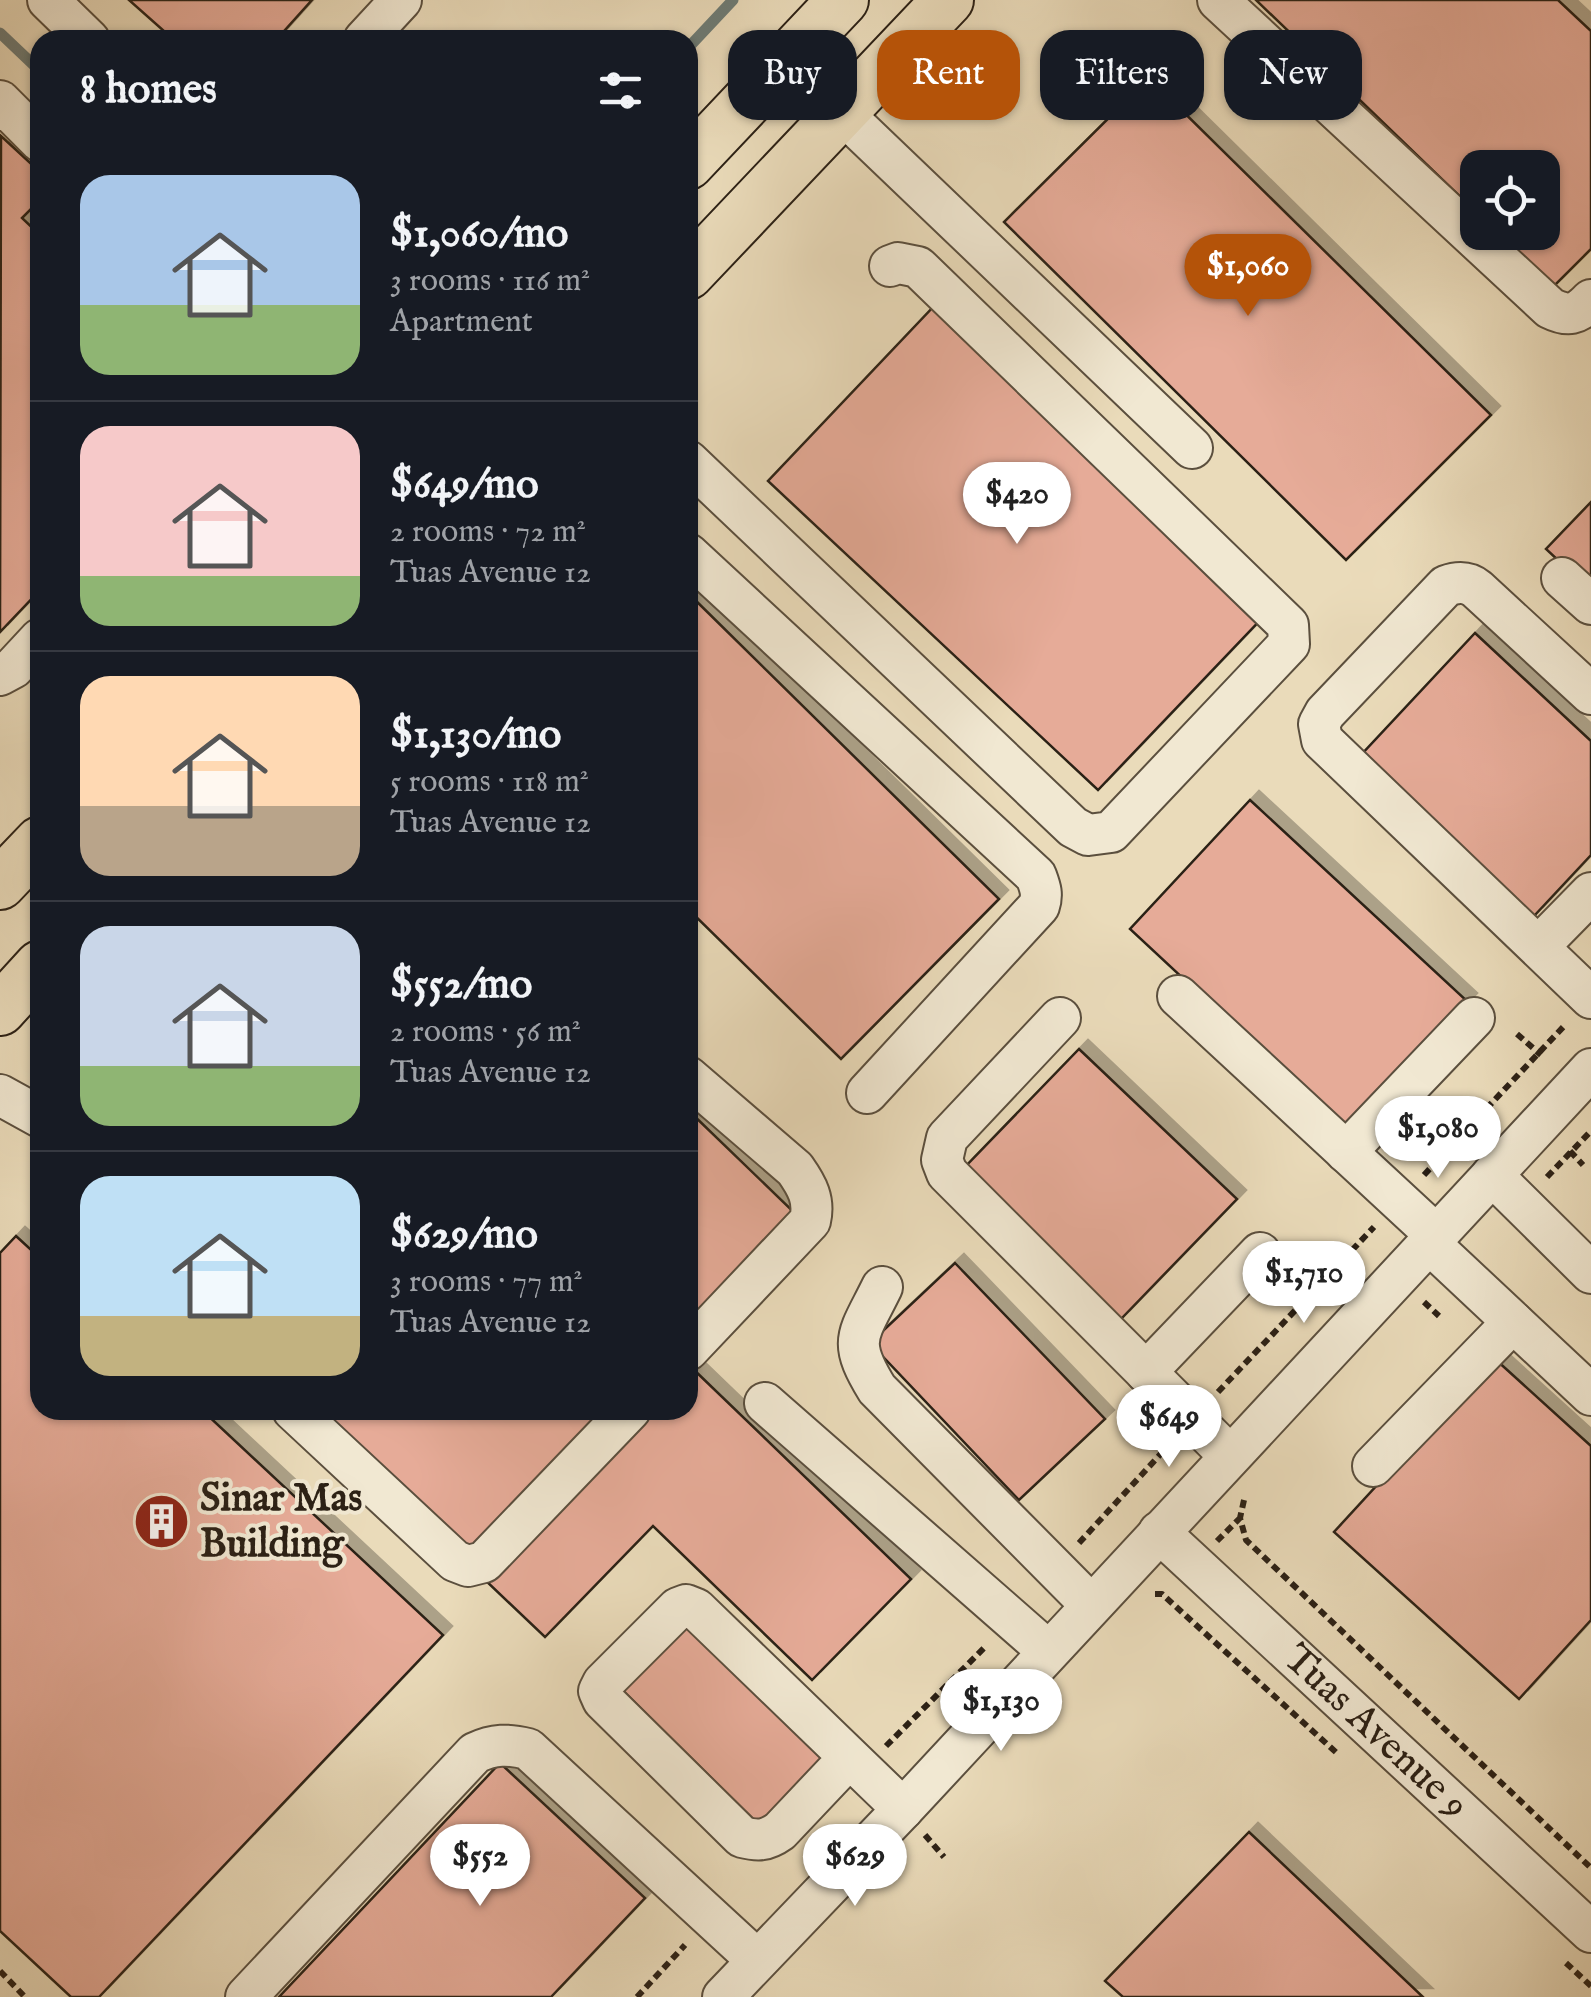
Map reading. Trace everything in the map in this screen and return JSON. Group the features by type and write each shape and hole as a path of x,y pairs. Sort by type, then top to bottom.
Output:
{"main road":[{"path":"698,153 844,0"},
{"path":"857,97 948,0"},
{"path":"698,264 835,120"},
{"path":"0,884 30,852"},
{"path":"0,1010 30,977"}],"street":[{"path":"48,0 79,30"},
{"path":"374,30 402,0"},
{"path":"1218,0 1550,308 1572,314 1591,300"},
{"path":"0,101 30,130"},
{"path":"849,120 1192,448"},
{"path":"698,470 1073,826 1088,835 1111,832 1290,644 1288,625 918,267 898,262 890,266"},
{"path":"698,563 1036,876 1040,886 1040,906 867,1093"},
{"path":"1591,694 1470,584 1456,582 1432,600 1324,713 1319,724 1322,740 1591,998"},
{"path":"0,675 13,668 30,650"},
{"path":"1540,946 1591,893"},
{"path":"1178,996 1346,1152 1459,1271 1591,1395"},
{"path":"1060,1018 948,1138 942,1160 948,1174 1230,1456"},
{"path":"1346,1152 1474,1018"},
{"path":"723,1997 758,1960 906,1827 1048,1651 1591,1068"},
{"path":"698,1086 795,1169 807,1185 813,1210 810,1221 698,1339"},
{"path":"0,1095 30,1112"},
{"path":"1492,1175 1587,1260"},
{"path":"1146,1372 1260,1252"},
{"path":"882,1287 856,1338 860,1362 878,1390 1090,1605"},
{"path":"1372,1466 1513,1322"},
{"path":"764,1403 1048,1651"},
{"path":"305,1420 454,1561 468,1566 484,1562 620,1420"},
{"name":"Tuas Avenue 9","path":"1159,1532 1577,1946"},
{"path":"856,1764 769,1839 742,1837 599,1692 603,1682 678,1608 686,1605 696,1610 856,1764 906,1827"},
{"path":"246,1997 476,1754 489,1746 508,1744 528,1749 758,1960"}],"path":[{"path":"1522,1204 1591,1131"},
{"path":"1414,1320 1459,1271"},
{"path":"1054,1571 1193,1419"},
{"path":"1244,1499 1240,1518 1246,1540 1591,1868"},
{"path":"1146,1594 1162,1594 1351,1766"},
{"path":"856,1764 1012,1620"},
{"path":"906,1827 922,1831 944,1857"},
{"path":"637,1997 710,1918"},
{"path":"1577,1946 1591,1986"},
{"path":"0,1970 25,1997"}],"building":[{"path":"129,0 312,0 285,30 163,30"},
{"path":"1256,0 1558,0 1591,31 1591,249 1553,287 1515,250 1560,250 1560,150 1460,150 1460,197 1362,102 1362,30 1287,30"},
{"path":"1107,120 1192,120 1491,415 1346,560 1004,222"},
{"path":"1,136 30,163 30,210 22,218 30,226 30,600 0,632"},
{"path":"936,304 1266,614 1098,790 768,481"},
{"path":"1591,502 1591,591 1546,549"},
{"path":"698,603 999,899 841,1059 698,919"},
{"path":"1475,633 1591,741 1591,855 1534,916 1361,755"},
{"path":"1250,800 1468,1002 1346,1130 1130,929"},
{"path":"1079,1049 1237,1199 1121,1319 964,1168"},
{"path":"698,1120 804,1222 698,1332"},
{"name":"Sinar Mas Building","path":"16,1236 30,1249 30,1420 213,1420 443,1635 99,1997 71,1997 0,1931 0,1253"},
{"path":"955,1263 1105,1419 1019,1500 870,1343"},
{"path":"1494,1358 1591,1446 1591,1620 1519,1699 1334,1532"},
{"path":"698,1374 911,1579 812,1680 653,1526 545,1637 484,1579 639,1420 698,1420"},
{"path":"322,1420 611,1420 472,1563"},
{"path":"689,1617 829,1754 759,1825 619,1687"},
{"path":"500,1763 645,1898 551,1997 279,1997"},
{"path":"1249,1832 1423,1997 1123,1997 1105,1981"}],"waterway":[{"path":"698,37 733,0"},
{"path":"0,33 30,62"}],"place":[{"name":"Sinar Mas Building","path":"161,1522"}]}
